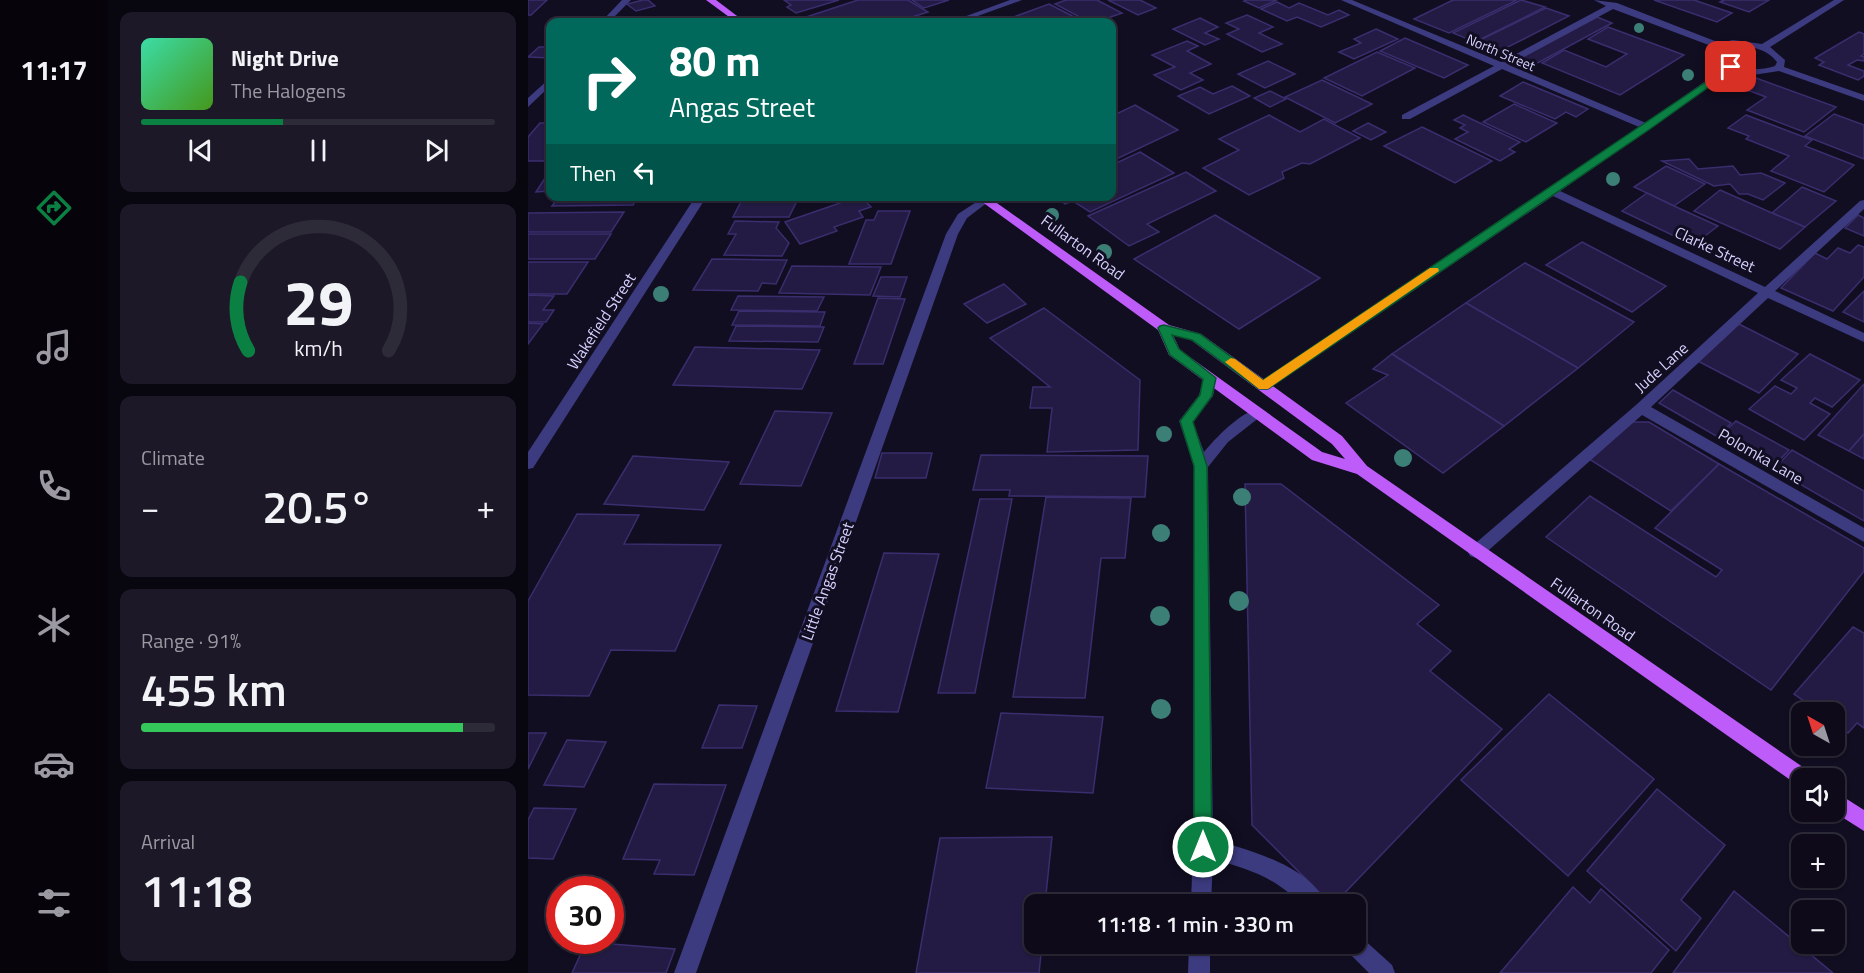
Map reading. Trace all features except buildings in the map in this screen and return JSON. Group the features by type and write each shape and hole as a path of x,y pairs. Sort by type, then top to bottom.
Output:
{"main road":[{"path":"710,0 735,18"},
{"name":"Fullarton Road","path":"986,201 1164,328 1196,337 1337,440 1362,470 1476,552 1791,770"},
{"name":"Fullarton Road","path":"1164,328 1174,352 1317,456 1362,470"},
{"path":"1845,808 1864,821"}],"street":[{"path":"609,18 627,0"},
{"path":"966,18 1018,0"},
{"name":"North Street","path":"1345,0 1647,128"},
{"path":"1763,47 1840,0"},
{"path":"1406,117 1499,66 1606,2 1719,46 1744,43 1763,47 1779,57 1782,62 1779,68"},
{"path":"1719,46 1714,53 1717,58 1731,67 1756,72 1779,68 1864,98"},
{"path":"1263,386 1647,128 1731,67"},
{"path":"528,105 546,85"},
{"name":"Clarke Street","path":"1552,191 1864,338"},
{"name":"Wakefield Street","path":"528,464 699,201"},
{"name":"Little Angas Street","path":"685,973 952,234 962,216 979,201"},
{"name":"Jude Lane","path":"1476,552 1641,408 1862,208"},
{"path":"1201,894 1201,466 1186,421 1206,396 1209,378"},
{"name":"Polomka Lane","path":"1641,408 1864,536"},
{"path":"1201,466 1223,438 1258,413"},
{"path":"1203,847 1256,861 1292,881 1305,894"},
{"path":"1199,973 1200,954"},
{"path":"1364,954 1384,973"}],"slow traffic":[{"path":"1231,362 1263,386 1434,271"}],"route":[{"path":"1203,847 1201,466 1186,421 1206,396 1209,378 1174,352 1164,328 1196,337 1263,386 1647,128 1731,67"}]}
